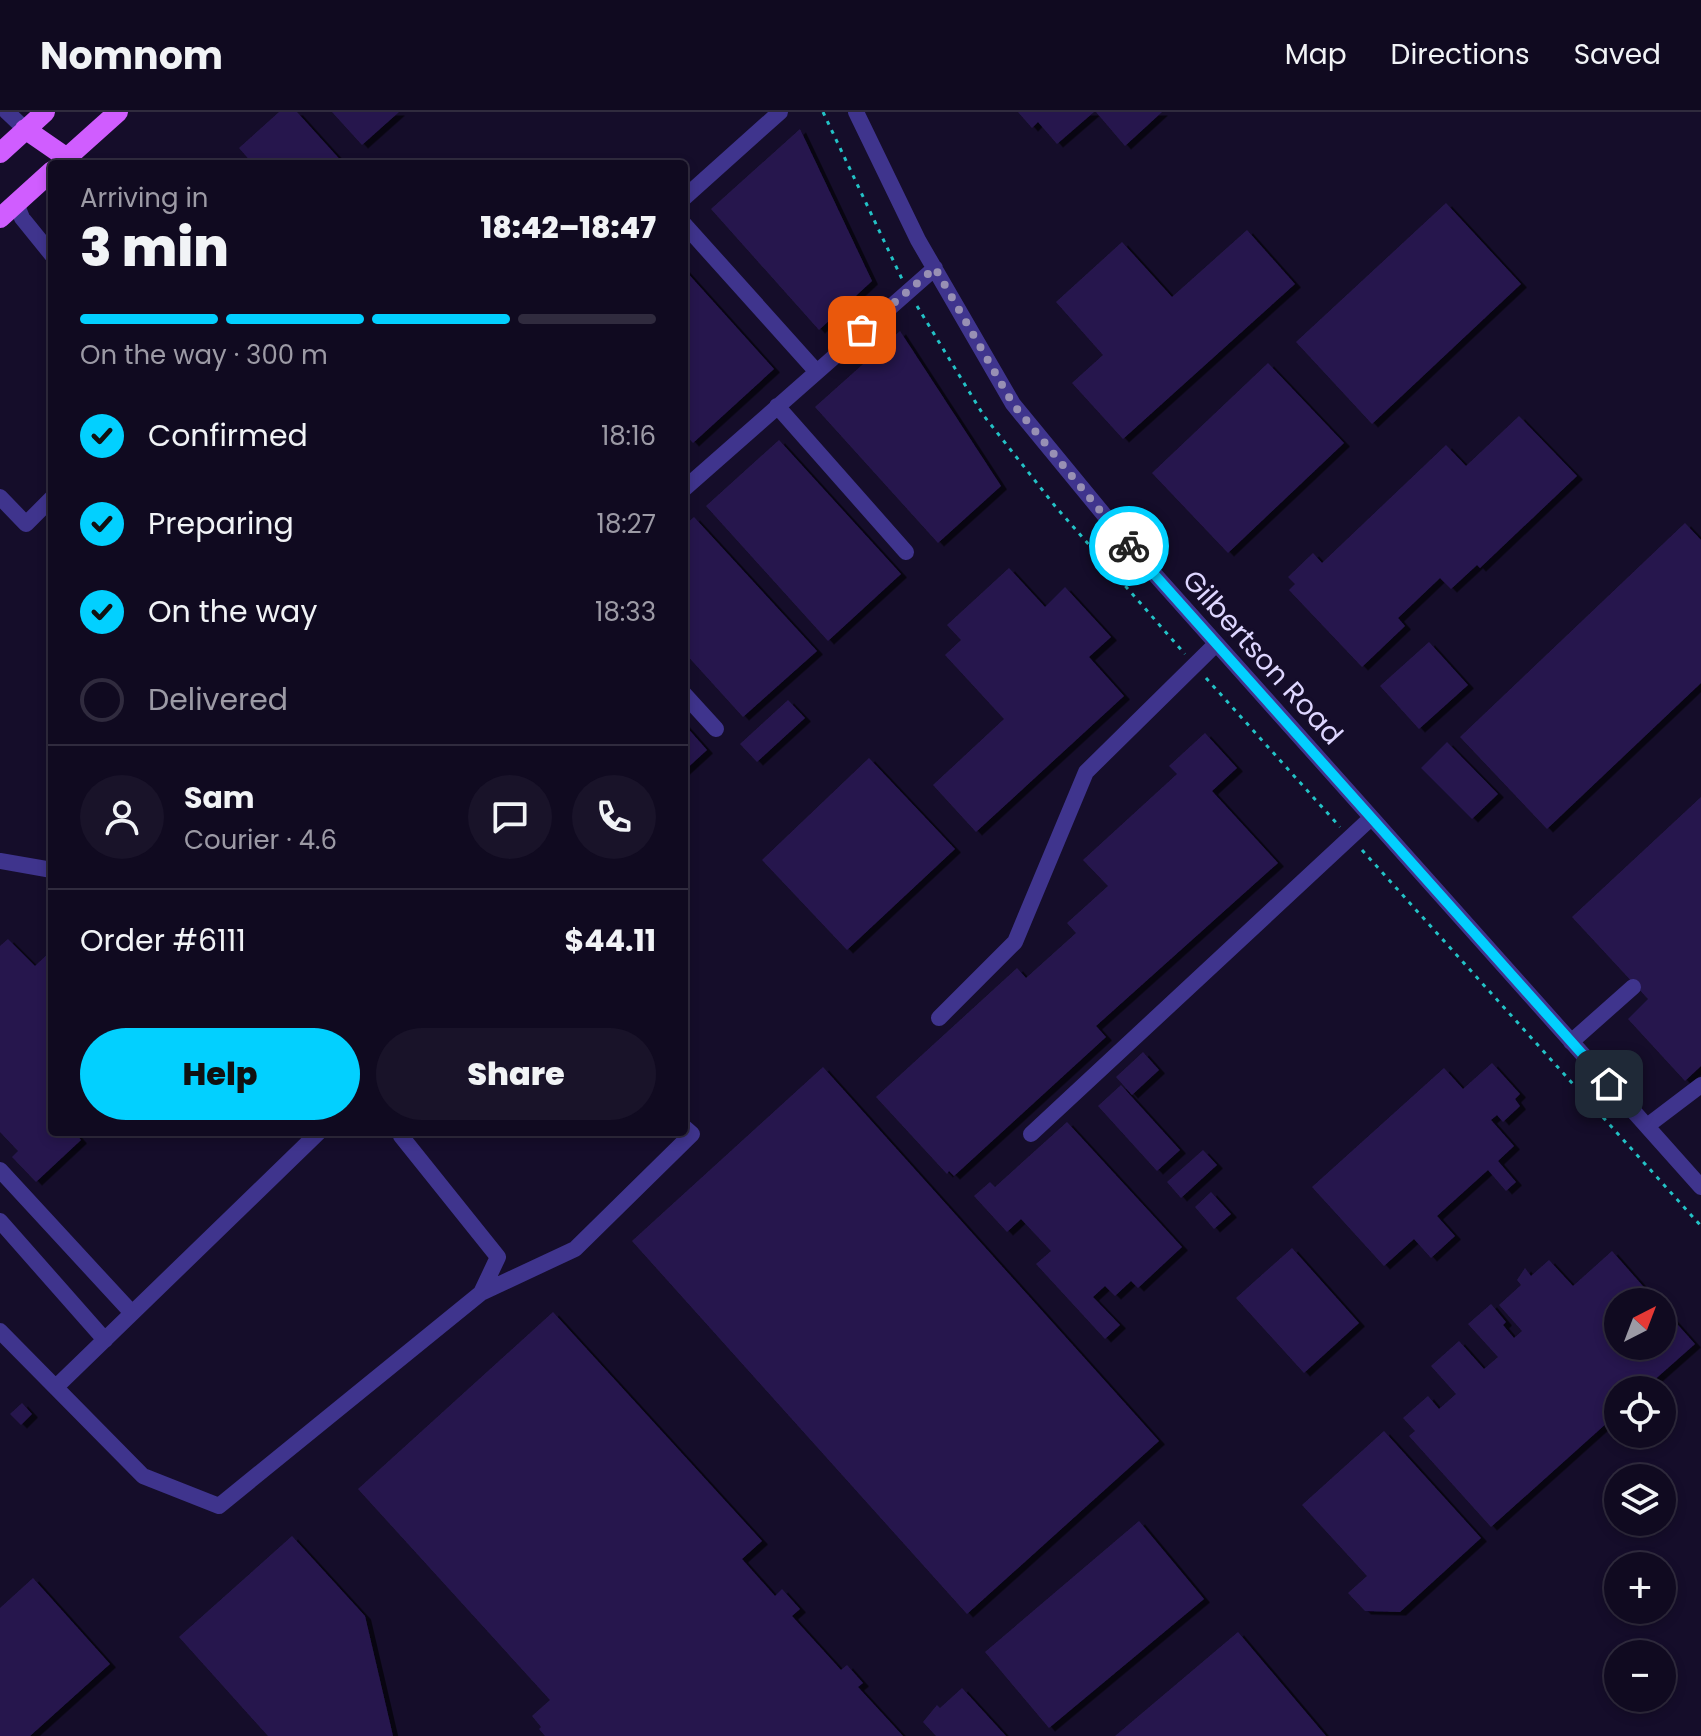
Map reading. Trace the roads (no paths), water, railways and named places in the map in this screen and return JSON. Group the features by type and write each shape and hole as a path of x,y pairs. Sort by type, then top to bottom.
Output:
{"main road":[{"path":"64,160 118,112"},
{"path":"0,153 37,117 58,160"},
{"path":"0,218 48,175"}],"street":[{"path":"7,112 37,117"},
{"path":"688,194 780,112"},
{"name":"Gilbertson Road","path":"856,112 935,268 1013,404 1133,550 1571,1042 1699,1181"},
{"path":"16,203 22,218 48,250"},
{"path":"688,228 816,371"},
{"path":"688,485 935,268"},
{"path":"777,406 906,552"},
{"path":"0,497 26,524 48,502"},
{"path":"939,1018 1015,942 1086,772 1216,644"},
{"path":"688,698 716,729"},
{"path":"1031,1134 1371,818"},
{"path":"0,861 48,869"},
{"path":"1571,1042 1633,987"},
{"path":"1647,1126 1701,1085"},
{"path":"0,1331 143,1476 219,1506 481,1293 575,1249 692,1134 688,1130"},
{"path":"56,1387 315,1136"},
{"path":"404,1136 498,1257 481,1293"},
{"path":"0,1170 132,1313"},
{"path":"0,1221 105,1340"}]}
